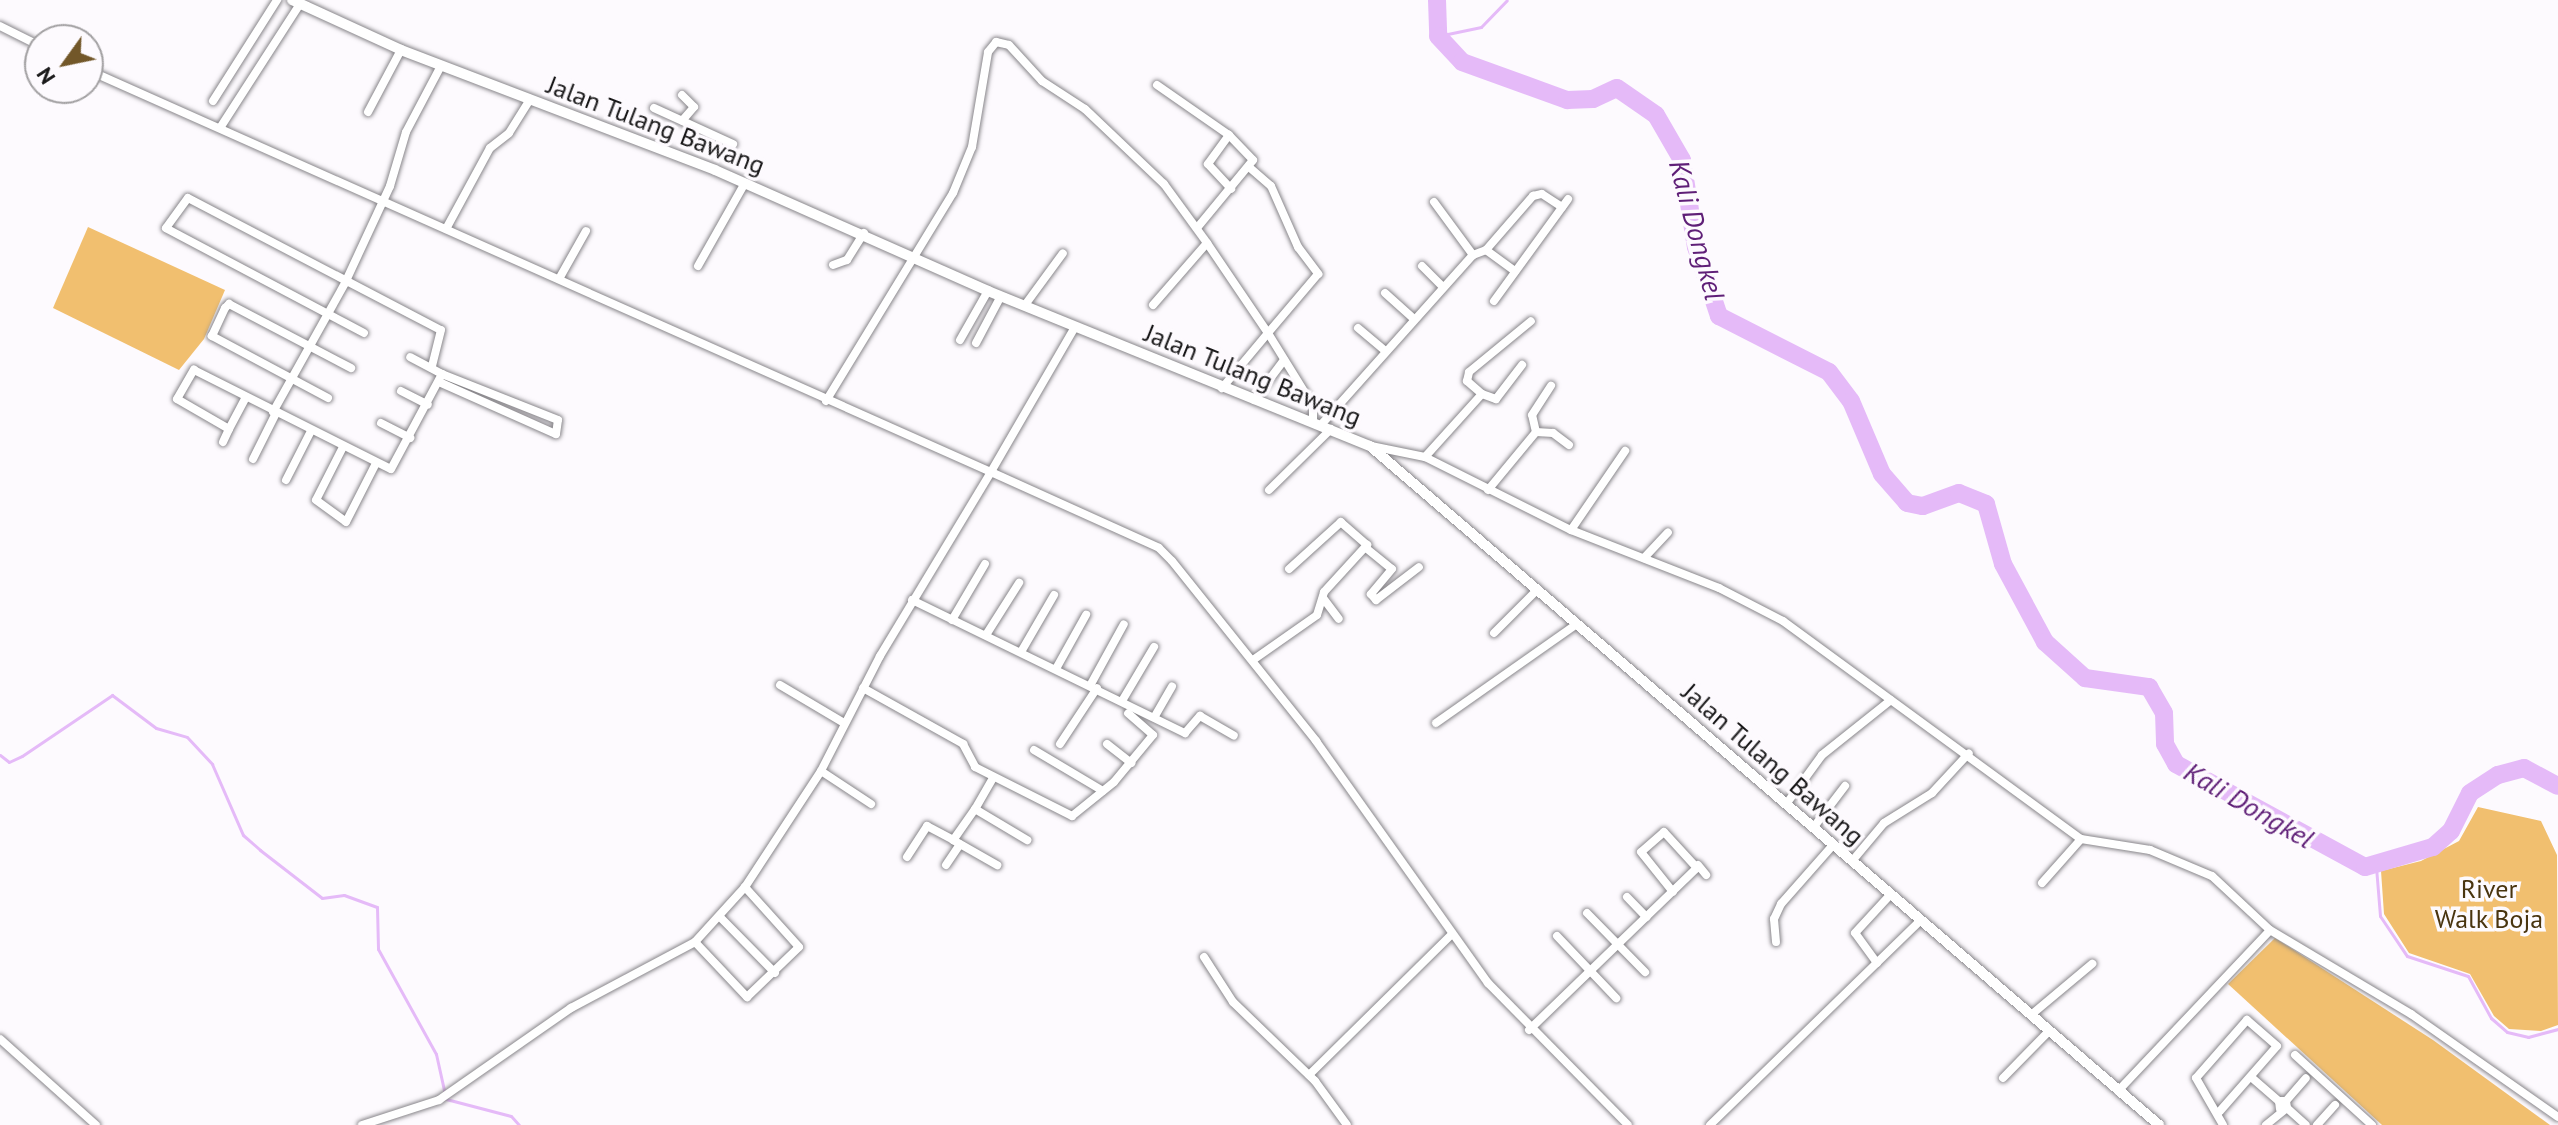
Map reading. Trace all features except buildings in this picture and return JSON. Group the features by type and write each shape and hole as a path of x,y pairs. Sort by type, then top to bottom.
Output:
{"street":[{"path":"213,101 277,0"},
{"path":"220,128 296,2"},
{"name":"Jalan Tulang Bawang","path":"296,2 401,50 745,183 864,233 988,291 1370,446 2159,1125"},
{"path":"0,26 24,38"},
{"path":"826,401 918,258 972,147 988,52 996,42 1009,45 1042,81 1085,109 1184,204 1268,333 1317,412 1322,426"},
{"path":"368,112 401,50"},
{"path":"253,459 291,379 345,283 380,203 406,132 441,66"},
{"path":"104,77 380,203 705,340 826,401 1159,548 1253,660 1450,936 1529,1030 1628,1125"},
{"path":"1157,85 1229,135 1252,155 1249,167 1197,228"},
{"path":"682,95 694,107 682,121"},
{"path":"446,229 490,148 509,133 530,99"},
{"path":"654,108 733,144"},
{"path":"1229,135 1208,164 1231,189"},
{"path":"1222,388 1318,274 1298,247 1271,186 1249,167"},
{"path":"698,266 745,183"},
{"path":"1269,490 1385,351 1473,255 1486,250 1533,196 1542,194 1565,203 1494,301"},
{"path":"364,333 166,228 188,198 345,283 441,330 432,367"},
{"path":"1434,202 1473,255"},
{"path":"559,279 586,231"},
{"path":"833,265 847,260 864,233"},
{"path":"1153,305 1207,243"},
{"path":"1486,250 1515,271"},
{"path":"1025,305 1063,253"},
{"path":"1422,266 1443,287"},
{"path":"960,340 988,291"},
{"path":"1385,293 1414,319"},
{"path":"976,343 1001,296"},
{"path":"328,398 212,336 225,308 229,304 351,368"},
{"path":"1522,365 1496,399 1482,394 1467,381 1469,372 1531,321"},
{"path":"362,1125 452,1093 571,1008 695,942 721,918 745,887 821,771 912,600 1075,327"},
{"path":"1358,328 1385,351"},
{"path":"410,357 432,367 441,378 556,434 558,420 441,378"},
{"path":"1254,400 1284,360"},
{"path":"229,429 177,399 194,370 274,413 391,469 441,378"},
{"path":"1536,432 1532,415 1551,386"},
{"path":"401,391 428,405"},
{"path":"1425,457 1482,394"},
{"path":"223,442 246,397"},
{"path":"381,423 410,438"},
{"path":"286,480 311,431"},
{"path":"1536,432 1553,433 1569,445"},
{"path":"1488,490 1536,432"},
{"path":"1370,446 1425,457 1571,530 1644,558 1783,621 1969,753 2081,839 2150,850 2212,876 2270,930 2411,1014 2558,1117"},
{"path":"343,447 316,500 346,522 376,463"},
{"path":"1571,530 1625,451"},
{"path":"1289,569 1341,522 1402,578"},
{"path":"1644,558 1668,532"},
{"path":"1253,660 1317,615 1323,597 1366,548"},
{"path":"952,620 985,564"},
{"path":"1392,569 1371,594 1375,599 1419,567"},
{"path":"986,635 1019,583"},
{"path":"1494,633 1536,591"},
{"path":"1021,652 1054,595"},
{"path":"1323,597 1339,619"},
{"path":"912,600 1057,667 1188,733 1200,716 1234,736"},
{"path":"1057,667 1086,615"},
{"path":"1060,744 1094,686 1124,624"},
{"path":"1436,723 1577,624"},
{"path":"1122,701 1154,647"},
{"path":"780,685 844,723"},
{"path":"1155,716 1172,686"},
{"path":"863,688 963,744 971,764 993,778 1072,816 1103,791 1153,735 1128,713"},
{"path":"1787,803 1822,755 1891,700"},
{"path":"1107,744 1131,763"},
{"path":"1034,750 1103,791"},
{"path":"1853,860 1884,823 1932,793 1969,753"},
{"path":"821,771 871,804"},
{"path":"946,865 993,778"},
{"path":"1813,828 1845,786"},
{"path":"975,809 1027,840"},
{"path":"907,857 927,826 997,865"},
{"path":"1673,892 1642,855 1643,847 1666,832 1706,875"},
{"path":"2042,883 2081,839"},
{"path":"1776,942 1774,919 1781,904 1833,845"},
{"path":"1529,1030 1698,865"},
{"path":"695,942 744,996 751,997 799,947 745,887"},
{"path":"1877,963 1855,933 1891,894"},
{"path":"1627,897 1646,917"},
{"path":"1587,913 1645,972"},
{"path":"721,918 775,973"},
{"path":"1710,1125 1921,920"},
{"path":"2118,1091 2270,930"},
{"path":"1309,1075 1450,936"},
{"path":"1557,936 1616,998"},
{"path":"1204,957 1233,1002 1309,1075 1347,1125"},
{"path":"2031,1015 2092,964"},
{"path":"2220,1111 2277,1046 2247,1020 2197,1075 2198,1085 2220,1111 2223,1125"},
{"path":"2003,1078 2049,1031"},
{"path":"0,1039 96,1125"},
{"path":"2295,1055 2372,1125"},
{"path":"2251,1077 2306,1125"},
{"path":"2266,1125 2306,1078"},
{"path":"2317,1125 2335,1105"}],"green space":[{"path":"88,227 225,290 204,339 179,370 53,308"},
{"name":"River Walk Boja","path":"2478,807 2541,821 2557,855 2558,1025 2541,1031 2509,1029 2494,1016 2470,974 2409,953 2384,914 2381,871 2421,861 2459,841"},
{"path":"2275,938 2433,1040 2550,1125 2382,1125 2228,984"}],"waterway":[{"name":"Kali Dongkel","path":"1437,0 1438,36 1462,62 1567,100 1593,99 1617,88 1656,115 1682,160 1696,247 1719,316 1829,372 1851,401 1882,474 1907,503 1923,506 1959,493 1986,504 2003,564 2045,642 2085,678 2149,687 2164,713 2165,744 2176,764 2365,867 2433,847 2451,831 2470,793 2498,775 2524,768 2558,786"},
{"path":"1438,36 1481,27 1507,0"},
{"path":"0,755 9,762 22,756 112,695 156,728 187,737 212,764 243,835 322,898 344,895 377,907 378,949 436,1054 446,1099 511,1116 519,1125"},
{"path":"2376,867 2380,916 2407,956 2468,976 2491,1018 2507,1032 2528,1037 2558,1029"}]}
